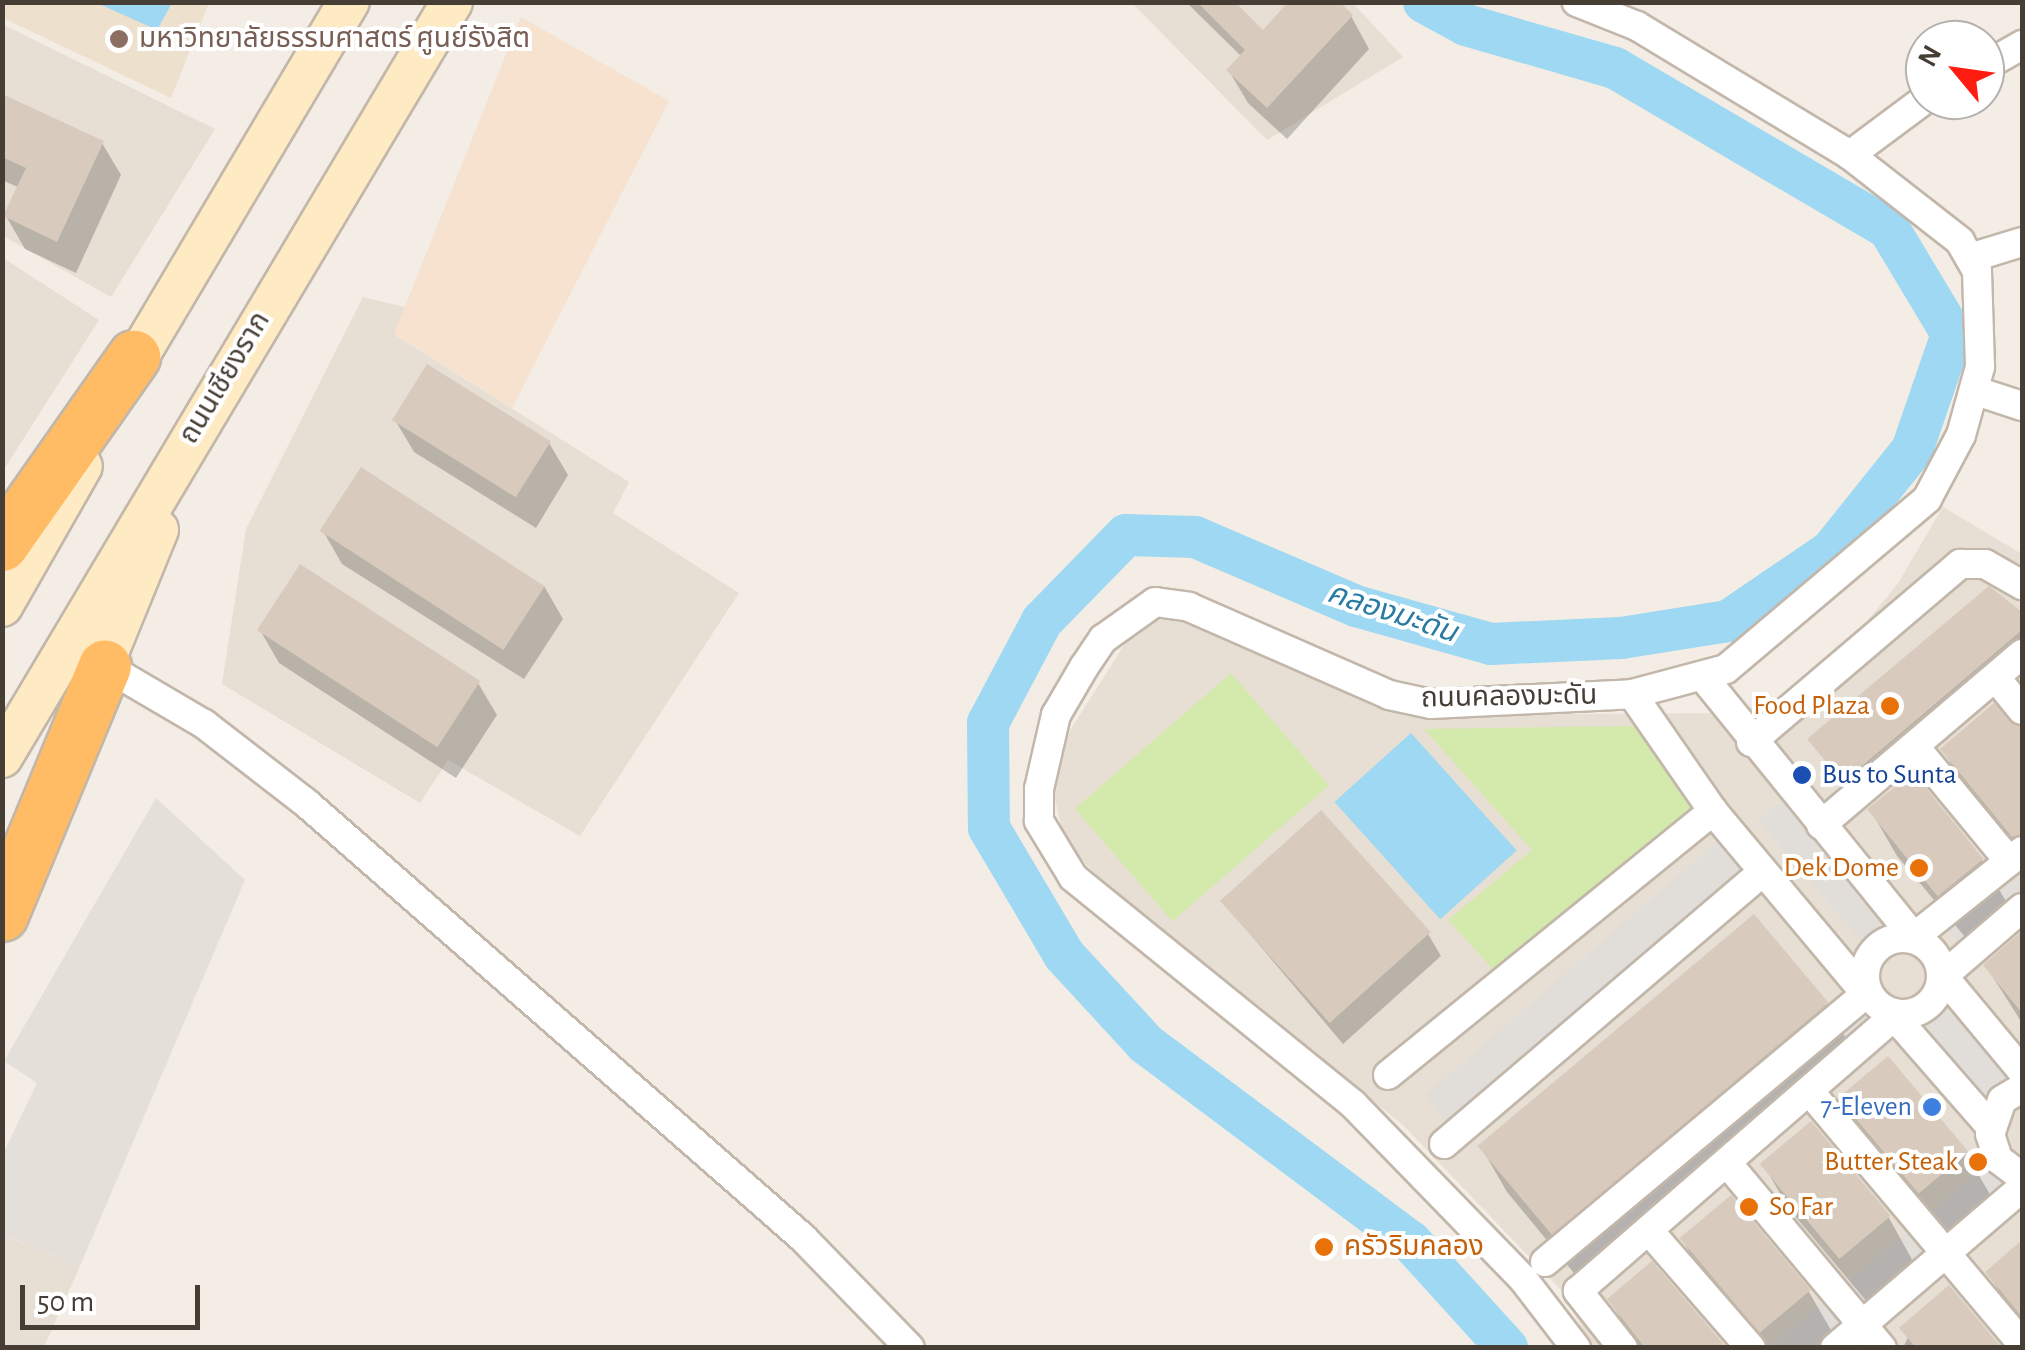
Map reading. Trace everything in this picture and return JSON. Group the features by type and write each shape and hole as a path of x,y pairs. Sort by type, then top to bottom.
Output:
{"highway":[{"path":"2,545 134,357"},
{"path":"2,915 105,666"}],"main road":[{"path":"2,606 97,438 134,357 350,2"},
{"name":"ถนนเชียงราก","path":"2,757 452,2"},
{"path":"2,855 105,666 196,426"}],"street":[{"name":"ถนนคลองมะดัน","path":"1576,1348 1523,1279 1353,1104 1073,877 1039,821 1039,789 1056,715 1084,667 1103,639 1155,602 1190,607 1389,695 1431,704 1632,694 1704,678 1746,655 1926,498 1976,391 1983,320 1970,258 1936,216 1850,155 1637,26 1577,2"},
{"path":"1850,155 1905,114"},
{"path":"1970,258 2022,242"},
{"path":"1976,391 2022,406"},
{"path":"1752,742 1960,564 1985,564 2022,586"},
{"path":"1820,824 2022,654"},
{"path":"105,666 204,724 304,802 803,1238 910,1348"},
{"path":"1704,678 1752,742 1914,936 1931,947 1943,976 2022,1071"},
{"path":"1996,678 2022,710"},
{"path":"1632,694 1713,811 1762,872 1866,994 1894,1016 1990,1126 1998,1160 2022,1177"},
{"path":"1546,1262 1866,994 1868,964 1897,938 1914,936 2016,856 1915,747"},
{"path":"1388,1075 1713,811"},
{"path":"1444,1144 1762,872"},
{"path":"1622,1348 1578,1290 1650,1232 1894,1016 1932,999 1943,976 2022,908"},
{"path":"1990,1126 2002,1100 2022,1088"},
{"path":"1810,1092 2022,1344"},
{"path":"1728,1164 1882,1348"},
{"path":"1835,1348 2022,1188"},
{"path":"1650,1232 1751,1348"}],"shaded area":[{"name":"มหาวิทยาลัยธรรมศาสตร์ ศูนย์รังสิต","path":"2,3 209,3 171,98 3,18"},
{"path":"1132,3 1353,3 1403,57 1267,140"},
{"path":"521,17 669,101 512,408 394,334"},
{"path":"2,24 215,129 111,297 3,236"},
{"path":"3,258 99,320 3,471"},
{"path":"363,297 405,307 395,335 629,482 613,513 739,593 580,836 448,760 420,803 222,684 246,529"},
{"path":"1943,507 2022,554 2022,1347 1592,1347 1563,1292 1403,1125 1113,894 1064,840 1053,790 1069,732 1126,642 1159,619 1203,625 1448,715 1729,713 1787,697 1841,654 1898,583"},
{"path":"1790,793 1911,932 1878,960 1758,821"},
{"path":"156,798 245,880 80,1266 3,1235 3,1154 37,1083 4,1061"},
{"path":"1720,839 1745,868 1449,1125 1424,1096"},
{"path":"2022,858 2022,905 1966,952 1943,924"},
{"path":"1934,977 2014,1073 1978,1103 1898,1007"},
{"path":"1869,1011 1894,1041 1593,1293 1568,1264"},
{"path":"1991,1161 2015,1191 1828,1347 1768,1348"},
{"path":"2,1235 80,1266 44,1347 3,1347"}],"green space":[{"path":"1231,673 1329,785 1173,921 1075,809"},
{"path":"1641,726 1702,814 1501,978 1448,920 1532,850 1424,729"}],"water":[{"path":"97,3 172,3 157,30"},
{"path":"1411,733 1517,850 1440,919 1334,802"}],"building":[{"path":"1197,2 1235,2 1263,30 1288,2 1340,2 1353,15 1267,108 1226,70 1245,50"},
{"path":"2,94 104,141 57,242 3,216 26,168 2,157"},
{"path":"427,364 551,441 516,497 392,420"},
{"path":"361,467 545,586 503,650 320,531"},
{"path":"300,564 480,681 437,747 257,630"},
{"path":"1989,586 2022,612 2022,630 1843,782 1807,739"},
{"path":"1994,703 2022,727 2022,834 2012,837 1940,749"},
{"path":"1913,772 1983,859 1938,896 1867,809"},
{"path":"1321,810 1431,932 1330,1023 1220,901"},
{"path":"1754,914 1829,1003 1552,1235 1477,1146"},
{"path":"2022,931 2022,1013 1983,965"},
{"path":"1888,1056 1968,1152 1919,1194 1838,1098"},
{"path":"1811,1121 1891,1216 1839,1259 1760,1164"},
{"path":"1731,1195 1811,1290 1759,1333 1680,1238"},
{"path":"2022,1240 2022,1317 1985,1272"},
{"path":"1652,1261 1727,1348 1645,1348 1607,1299"},
{"path":"1949,1285 2002,1348 1916,1348 1899,1328"}],"waterway":[{"name":"คลองมะดัน","path":"1424,2 1466,25 1615,68 1889,229 1952,334 1912,450 1831,551 1728,621 1621,638 1491,644 1356,606 1195,537 1126,535 1042,621 988,723 989,828 1064,955 1146,1044 1411,1242 1507,1348"}],"place":[{"name":"มหาวิทยาลัยธรรมศาสตร์ ศูนย์รังสิต","path":"119,39"},
{"name":"Food Plaza","path":"1890,706"},
{"name":"Bus to Sunta","path":"1802,775"},
{"name":"Dek Dome","path":"1919,868"},
{"name":"7-Eleven","path":"1932,1107"},
{"name":"Butter Steak","path":"1978,1162"},
{"name":"So Far","path":"1749,1207"},
{"name":"ครัวริมคลอง","path":"1324,1247"}]}
